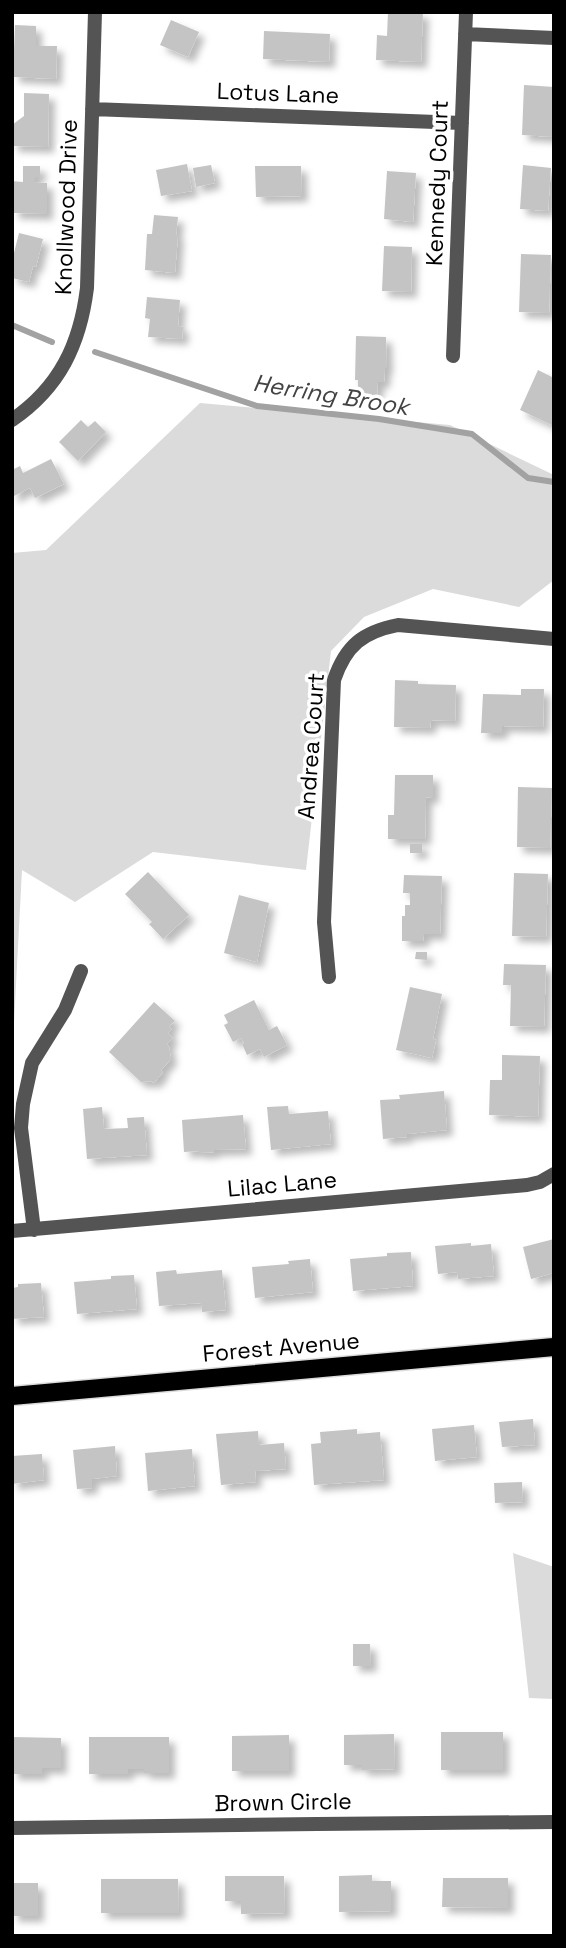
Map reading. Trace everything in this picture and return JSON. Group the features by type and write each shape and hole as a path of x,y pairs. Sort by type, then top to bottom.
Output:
{"main road":[{"name":"Forest Avenue","path":"12,1396 554,1347"}],"street":[{"name":"Knollwood Drive","path":"12,420 27,410 64,366 77,339 84,314 88,288 95,12"},
{"name":"Kennedy Court","path":"453,356 466,12"},
{"path":"466,34 554,38"},
{"name":"Lotus Lane","path":"92,109 462,123"},
{"name":"Andrea Court","path":"329,977 324,922 334,680 349,649 362,637 379,629 398,625 554,639"},
{"path":"34,1230 21,1128 23,1104 32,1063 65,1010 81,971"},
{"name":"Lilac Lane","path":"12,1231 527,1185 540,1182 554,1174"},
{"name":"Brown Circle","path":"12,1829 554,1822"}],"shaded area":[{"path":"200,403 450,425 554,475 554,580 519,607 433,589 364,617 331,651 306,870 153,852 75,902 22,870 14,1023 12,553 46,550"},
{"path":"513,1553 554,1567 554,1699 529,1698"}],"building":[{"path":"388,12 423,12 421,62 376,60 377,35 387,36"},
{"path":"171,20 199,32 188,57 160,45"},
{"path":"15,25 36,26 36,46 57,46 56,79 13,77"},
{"path":"264,31 330,34 329,62 263,59"},
{"path":"524,85 554,87 554,137 522,135"},
{"path":"24,93 49,94 48,147 12,146 12,125 24,116"},
{"path":"187,164 192,191 161,196 156,170"},
{"path":"211,165 215,183 196,187 193,168"},
{"path":"523,165 551,168 548,211 520,209"},
{"path":"23,166 40,166 40,176 34,176 34,182 47,183 47,214 13,213 12,181 23,182"},
{"path":"255,166 301,166 302,196 256,197"},
{"path":"387,171 416,173 413,222 384,219"},
{"path":"154,215 178,217 175,273 145,270 147,234 152,234"},
{"path":"19,233 43,239 29,282 12,278 12,261"},
{"path":"384,246 412,247 411,292 382,291"},
{"path":"521,254 551,255 549,313 519,312"},
{"path":"147,297 180,300 178,326 183,327 182,339 148,337 150,319 145,318"},
{"path":"356,336 386,337 387,368 384,382 378,382 377,394 358,394 358,380 355,380"},
{"path":"538,370 554,378 554,426 520,410"},
{"path":"81,420 88,427 95,421 106,432 78,461 59,442"},
{"path":"51,459 64,484 35,498 30,488 12,497 12,470 20,466 23,473"},
{"path":"395,680 418,681 418,684 456,685 455,721 431,720 430,728 394,727"},
{"path":"521,689 544,689 543,727 502,726 502,733 481,733 483,694 521,695"},
{"path":"395,775 433,775 433,798 426,797 425,839 388,839 388,815 394,815"},
{"path":"518,787 552,788 550,848 517,847"},
{"path":"410,844 422,844 422,853 410,853"},
{"path":"148,872 189,915 163,939 149,924 152,922 125,894"},
{"path":"514,873 548,874 546,937 512,936"},
{"path":"404,875 442,876 440,934 424,934 423,941 402,941 402,916 405,916 405,905 410,905 410,893 403,893"},
{"path":"239,895 269,903 257,962 224,953"},
{"path":"416,952 427,952 427,960 415,959"},
{"path":"504,964 546,965 544,1027 510,1026 511,985 503,985"},
{"path":"410,987 442,994 432,1058 396,1050"},
{"path":"254,1000 269,1030 277,1026 287,1045 264,1057 260,1049 247,1055 241,1038 233,1042 224,1025 228,1023 224,1015"},
{"path":"154,1002 175,1021 169,1026 172,1029 168,1033 173,1038 167,1044 171,1059 154,1083 141,1082 109,1052"},
{"path":"502,1055 540,1056 538,1117 489,1115 490,1080 502,1080"},
{"path":"444,1091 447,1130 383,1139 380,1100 400,1099 399,1095"},
{"path":"288,1106 289,1114 328,1111 331,1144 271,1150 267,1107"},
{"path":"102,1107 104,1129 128,1128 127,1118 144,1117 147,1155 87,1159 83,1109"},
{"path":"243,1115 246,1149 184,1152 182,1120"},
{"path":"554,1239 554,1273 531,1279 523,1247"},
{"path":"471,1243 471,1246 491,1244 494,1276 458,1279 457,1272 438,1274 435,1246"},
{"path":"411,1252 413,1286 353,1291 350,1259"},
{"path":"310,1259 313,1292 255,1298 252,1267"},
{"path":"176,1270 177,1274 222,1270 226,1310 202,1312 201,1303 159,1306 156,1272"},
{"path":"134,1275 137,1309 77,1314 74,1282"},
{"path":"41,1283 44,1317 12,1319 12,1288 18,1287 18,1284"},
{"path":"533,1419 535,1445 502,1447 499,1422"},
{"path":"474,1425 477,1457 435,1461 432,1429"},
{"path":"357,1429 357,1434 380,1432 384,1480 314,1485 311,1444 321,1443 320,1432"},
{"path":"258,1431 259,1445 284,1443 286,1469 255,1471 256,1482 221,1485 216,1434"},
{"path":"115,1446 117,1476 92,1479 92,1488 77,1489 73,1450"},
{"path":"192,1449 195,1486 148,1491 145,1453"},
{"path":"42,1454 44,1480 12,1484 12,1456"},
{"path":"522,1482 523,1502 495,1503 494,1483"},
{"path":"353,1644 370,1644 371,1666 353,1666"},
{"path":"441,1732 503,1732 503,1770 441,1770"},
{"path":"394,1734 395,1769 362,1770 362,1765 344,1765 344,1735"},
{"path":"289,1735 289,1771 232,1771 232,1736"},
{"path":"12,1737 61,1738 61,1768 42,1768 42,1774 12,1774"},
{"path":"89,1737 169,1737 169,1773 144,1773 144,1769 128,1769 128,1774 89,1774"},
{"path":"372,1875 372,1881 391,1881 391,1911 339,1912 339,1876"},
{"path":"225,1876 284,1876 285,1913 241,1914 241,1901 225,1901"},
{"path":"443,1878 508,1878 508,1908 442,1907"},
{"path":"101,1879 178,1879 179,1913 101,1913"},
{"path":"12,1883 38,1883 38,1916 12,1916"}],"waterway":[{"name":"Herring Brook","path":"12,325 52,342"},
{"name":"Herring Brook","path":"95,352 257,406 379,419 472,434 528,478 554,482"}]}
